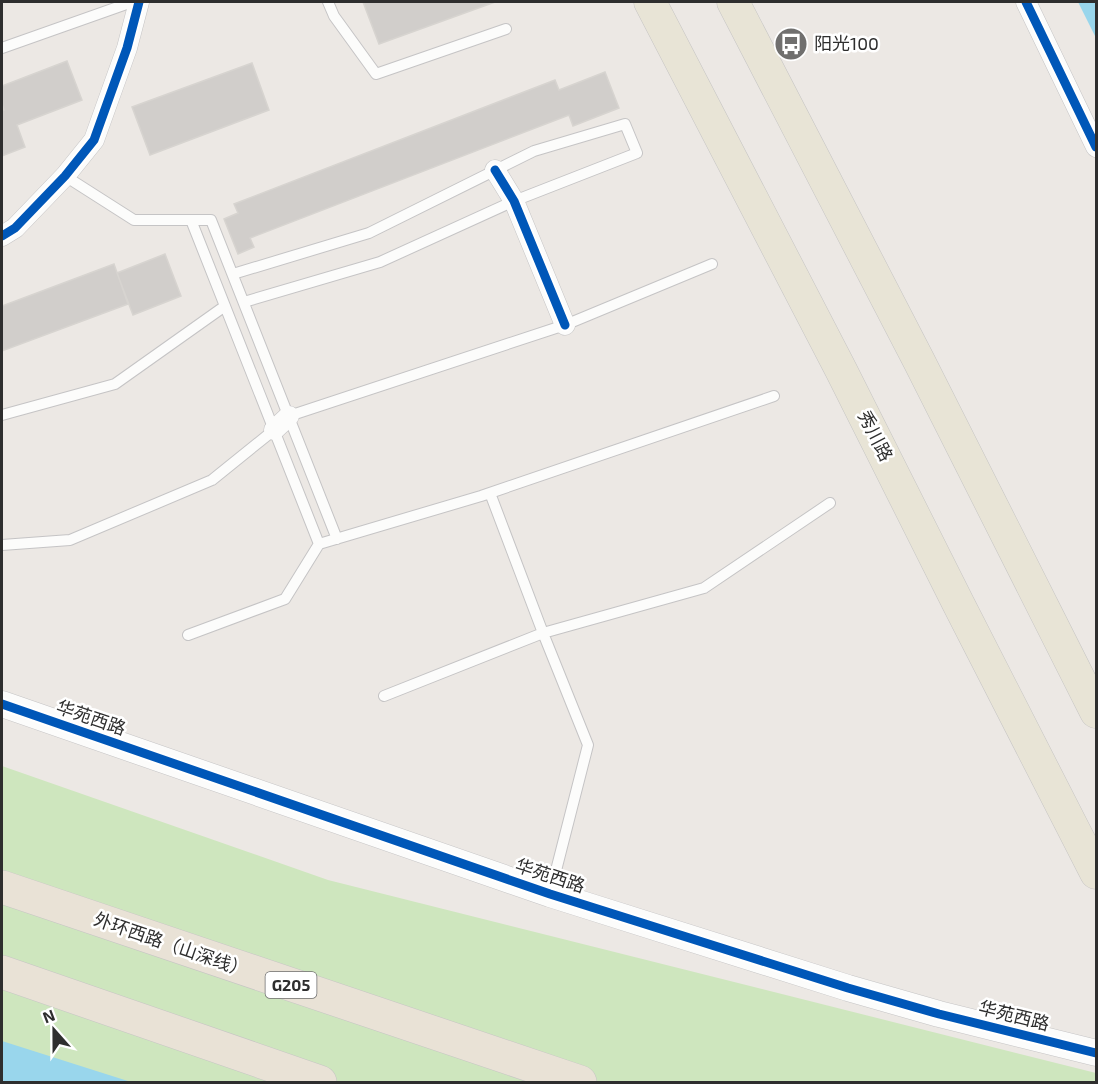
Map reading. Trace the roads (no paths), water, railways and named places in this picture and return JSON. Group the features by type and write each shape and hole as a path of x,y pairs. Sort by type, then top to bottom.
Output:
{"highway":[{"name":"外环西路（山深线）","path":"2,887 580,1083"},
{"path":"2,972 320,1083"}],"main road":[{"name":"秀川路","path":"650,2 841,370 1096,873"},
{"path":"733,2 914,350 1096,711"}],"street":[{"path":"2,236 15,228 65,176 94,140 127,48 139,2"},
{"path":"1026,2 1096,147"},
{"path":"495,170 514,201 565,325"},
{"path":"274,430 289,416"},
{"name":"华苑西路","path":"2,704 550,894 848,988 939,1014 1096,1053"}],"lane":[{"path":"2,48 132,2"},
{"path":"328,2 334,16 375,74 506,29"},
{"path":"233,274 369,233 534,151 625,124 637,153 514,201 380,262 244,302"},
{"path":"65,176 134,220 212,220 337,539"},
{"path":"191,219 319,544"},
{"path":"289,416 565,325 712,264"},
{"path":"2,415 115,384 225,306"},
{"path":"188,635 285,599 319,544 490,493 774,396"},
{"path":"2,544 70,540 212,480 274,430"},
{"path":"490,493 588,745 550,894"},
{"path":"384,696 543,633 704,588 830,503"}],"water":[{"path":"1078,2 1096,2 1096,38"},
{"path":"2,1041 131,1082 2,1082"}],"place":[{"name":"阳光100","path":"791,44"}]}
